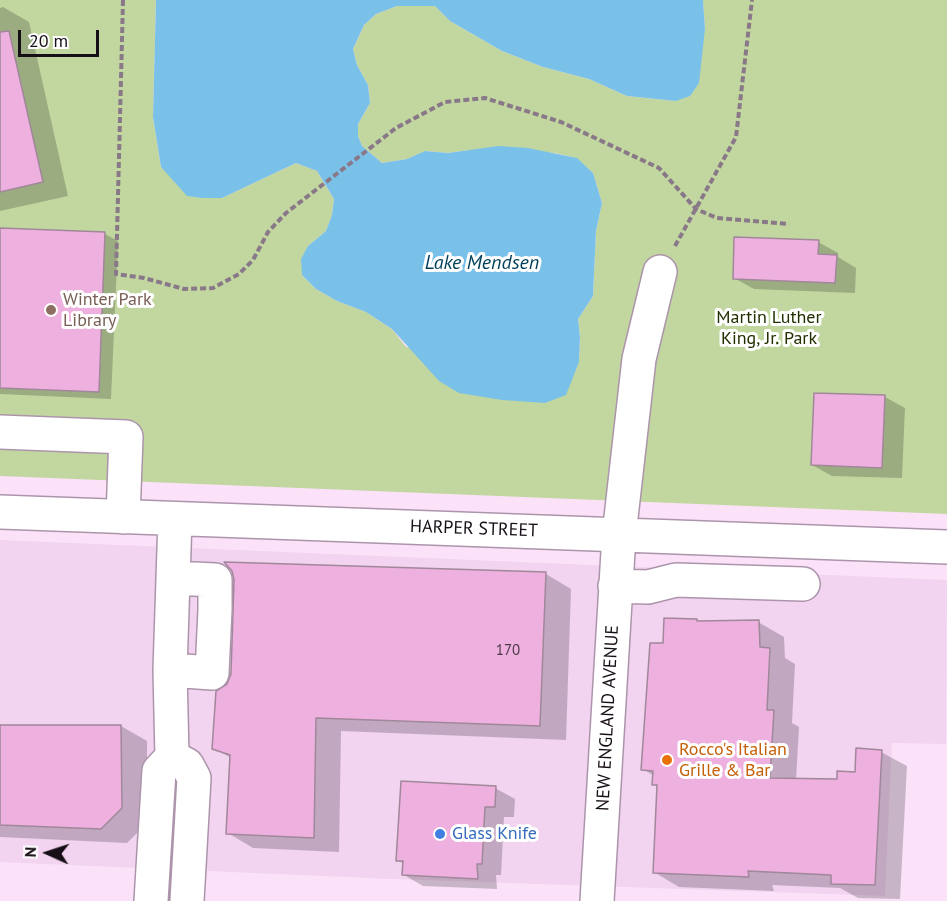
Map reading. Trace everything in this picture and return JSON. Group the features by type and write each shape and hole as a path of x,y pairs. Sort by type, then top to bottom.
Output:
{"street":[{"name":"NEW ENGLAND AVENUE","path":"597,901 619,535 639,360 660,272"},
{"path":"0,432 126,438 123,517"},
{"name":"HARPER STREET","path":"0,512 947,547"},
{"path":"151,901 159,771 172,757 170,670 175,519"},
{"path":"615,586 648,587 676,580 803,584"},
{"path":"172,757 187,765 194,778 187,901"}],"path":[{"path":"123,0 116,274 144,278 184,289 213,288 238,274 253,260 267,232 286,213 396,128 445,102 484,98 561,122 659,168 696,209 717,218 789,224"},
{"path":"660,272 736,137 752,0"}],"shaded area":[{"path":"0,540 947,580 946,744 892,743 885,896 393,879 0,862"}],"green space":[{"name":"Martin Luther King, Jr. Park","path":"0,0 156,0 153,117 161,167 222,198 296,163 317,171 334,199 332,215 326,231 308,246 302,275 316,289 337,301 366,312 392,329 406,347 579,362 578,319 593,296 596,231 602,203 593,173 576,158 555,153 426,151 407,159 382,163 362,146 358,136 358,124 370,103 368,85 357,65 353,49 364,25 376,14 397,6 435,6 450,21 502,51 543,67 589,79 627,96 676,101 705,29 703,0 947,0 947,514 0,476"}],"water":[{"name":"Lake Mendsen","path":"156,0 703,0 705,29 699,83 690,96 676,101 627,96 589,79 543,67 502,51 450,21 435,6 397,6 376,14 364,25 353,49 357,65 368,85 370,103 358,124 358,136 362,146 382,163 407,159 425,151 448,153 498,146 528,148 577,158 593,173 602,203 596,231 593,296 578,319 579,362 566,395 545,403 502,400 459,393 439,381 392,329 366,312 337,301 316,289 302,275 301,259 308,246 326,231 332,215 334,199 317,171 296,163 222,198 187,196 161,167 153,117"}],"building":[{"path":"9,31 43,182 0,192 0,32"},
{"name":"Winter Park Library","path":"0,228 105,232 99,392 0,388"},
{"path":"734,237 819,240 818,254 837,255 835,283 733,279"},
{"path":"814,393 885,395 882,468 811,465"},
{"path":"224,562 546,572 540,726 316,718 314,838 226,834 230,755 212,749 216,691 227,684 231,674 234,580 232,571"},
{"name":"Rocco's Italian Grille & Bar","path":"664,618 697,619 697,621 759,620 760,647 770,648 767,710 774,710 770,778 837,779 837,771 855,772 856,748 882,750 875,885 831,884 831,875 748,871 749,877 653,873 657,785 652,785 653,771 641,770 650,643 663,643"},
{"path":"0,725 121,725 122,808 101,829 0,825"},
{"name":"Glass Knife","path":"401,781 496,786 495,807 485,807 482,864 477,864 478,879 402,875 403,861 396,861"}],"place":[{"name":"Winter Park Library","path":"51,310"},
{"name":"Rocco's Italian Grille & Bar","path":"667,760"},
{"name":"Glass Knife","path":"440,834"}]}
